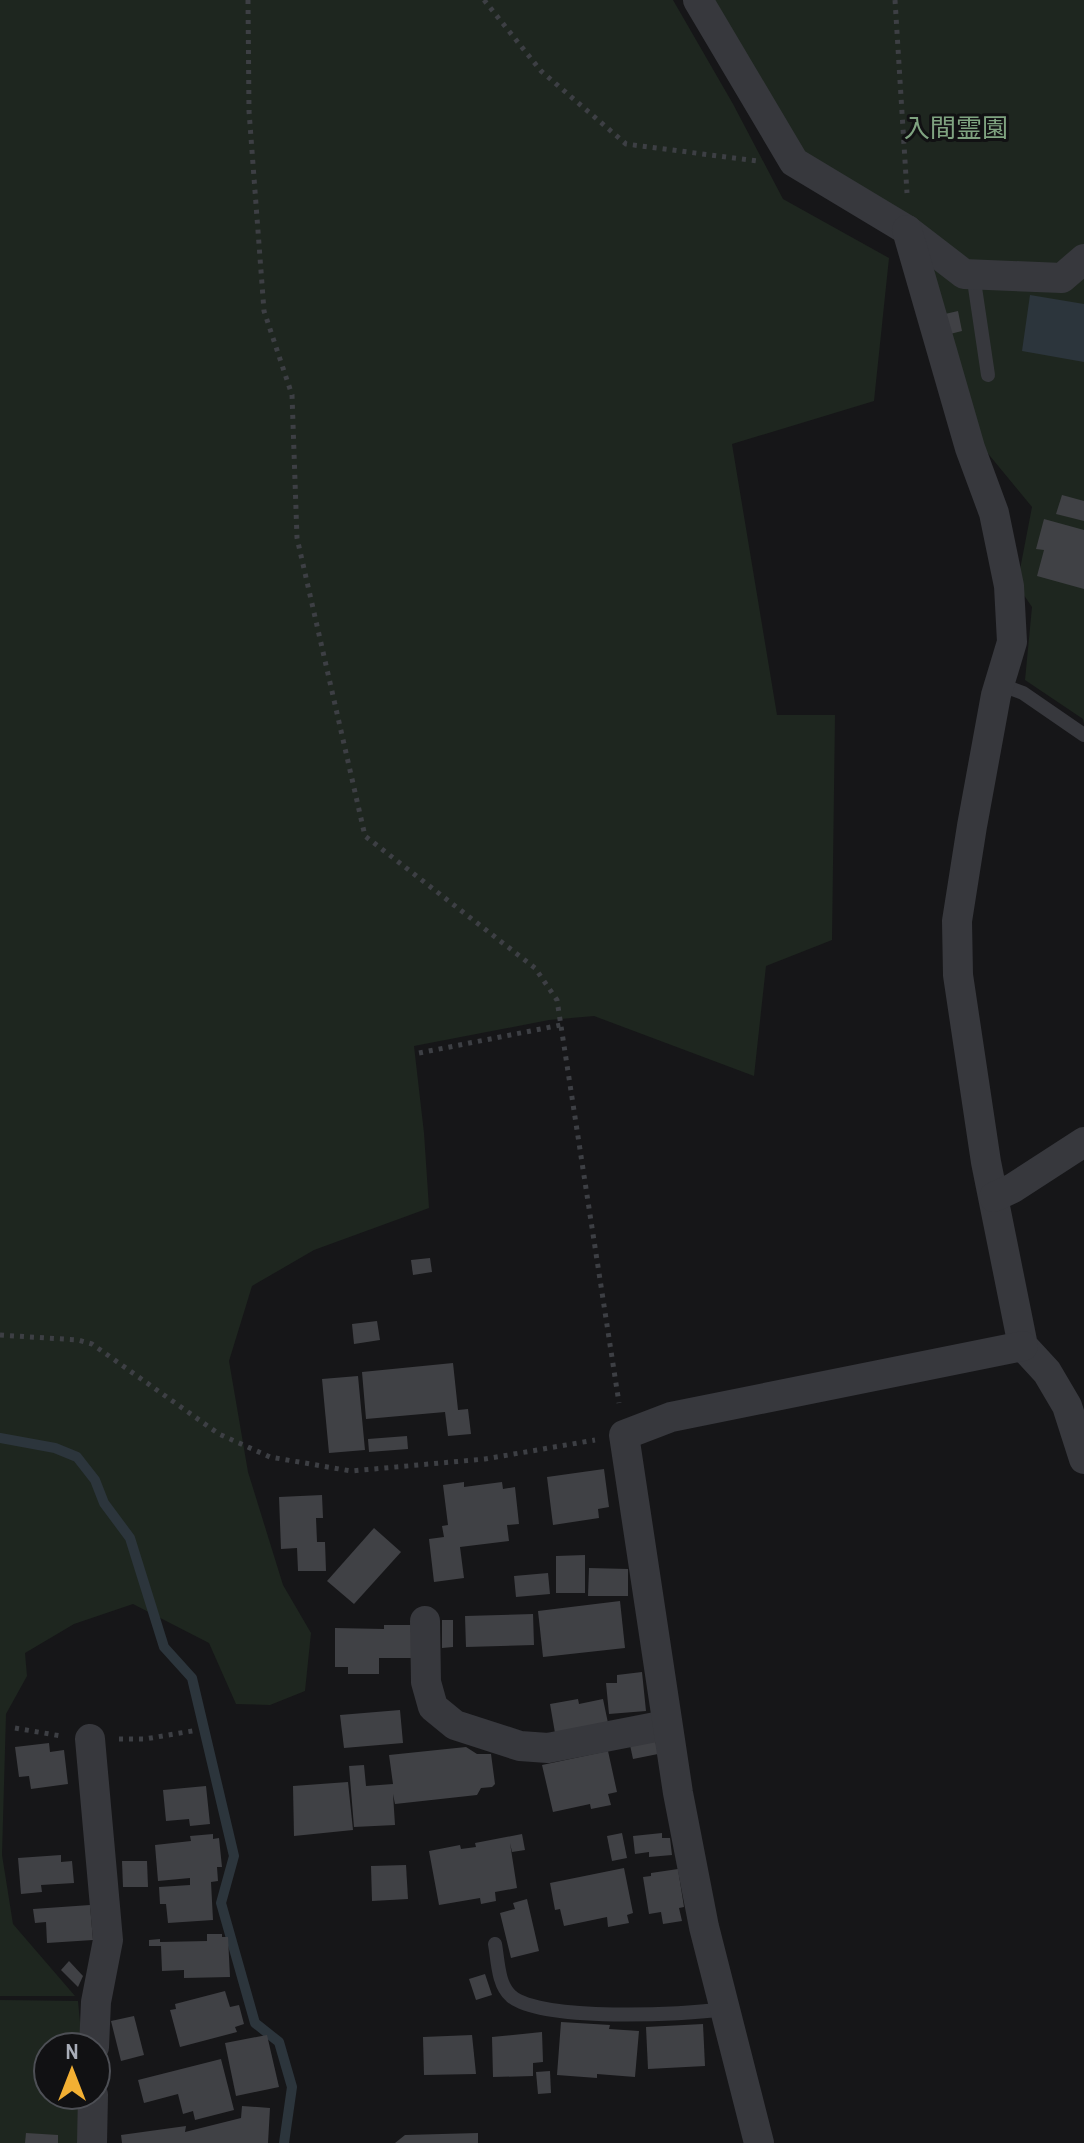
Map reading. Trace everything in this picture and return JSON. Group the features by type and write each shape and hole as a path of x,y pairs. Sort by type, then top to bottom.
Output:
{"street":[{"path":"698,0 794,162 907,230 964,274 1062,278 1084,259"},
{"path":"907,230 970,448 994,513 1009,586 1012,642 999,684 957,921 958,975 979,1120 1023,1346 1047,1372 1067,1406 1084,1459"},
{"path":"994,1197 1084,1142"},
{"path":"759,2143 704,1927 666,1725 624,1435 671,1417 1023,1346"},
{"path":"425,1621 426,1682 433,1707 455,1725 520,1746 548,1748 666,1725"},
{"path":"90,1739 108,1940 96,2002 95,2031"},
{"path":"92,2143 93,2111"}],"lane":[{"path":"973,274 988,375"},
{"path":"999,684 1023,693 1084,735"},
{"path":"495,1944 503,1984 510,1995 529,2005 623,2016 668,2016 724,2009"}],"path":[{"path":"0,1335 78,1340 92,1344 219,1434 270,1457 351,1471 485,1459 624,1435 557,1000 535,968 365,836 297,538 292,395 264,311 249,111 248,0"},
{"path":"484,0 541,71 626,144 782,164 794,162"},
{"path":"895,0 905,159"},
{"path":"419,1053 561,1025"}],"green space":[{"path":"0,0 673,0 783,199 889,258 874,401 732,444 777,715 835,715 832,940 766,966 754,1076 594,1016 549,1020 414,1046 429,1208 314,1250 252,1286 229,1361 248,1472 283,1585 311,1633 305,1691 270,1705 236,1704 209,1643 133,1604 74,1624 25,1653 27,1676 6,1714 2,1855 13,1924 75,1996 0,1996"},
{"name":"入間霊園","path":"686,0 1084,0 1084,724 1083,719 1025,680 1032,607 1017,585 1032,507 976,439 925,258 787,172"},
{"path":"0,2000 78,2001 84,2031 32,2031 32,2111 82,2111 81,2143 0,2143"}],"shaded area":[{"path":"1030,295 1084,304 1084,362 1022,351"}],"building":[{"path":"958,311 962,331 950,334 945,314"},
{"path":"1062,495 1084,501 1084,521 1056,514"},
{"path":"1044,519 1084,530 1084,589 1037,576 1044,550 1036,549"},
{"path":"430,1258 432,1272 413,1275 411,1260"},
{"path":"377,1321 380,1340 354,1344 352,1324"},
{"path":"453,1363 458,1410 468,1409 471,1434 448,1436 445,1412 366,1419 362,1372"},
{"path":"358,1376 365,1450 329,1453 322,1379"},
{"path":"407,1436 408,1449 369,1452 368,1439"},
{"path":"604,1469 609,1507 598,1509 599,1518 553,1525 547,1477"},
{"path":"464,1482 464,1487 502,1482 503,1489 515,1487 519,1524 507,1525 509,1541 460,1547 464,1578 434,1582 429,1539 444,1537 442,1526 448,1525 443,1485"},
{"path":"322,1495 323,1518 316,1518 317,1542 325,1542 326,1571 298,1571 297,1548 281,1549 279,1497"},
{"path":"374,1528 401,1552 354,1604 327,1581"},
{"path":"585,1555 585,1593 556,1593 556,1556"},
{"path":"589,1568 628,1569 628,1596 588,1596"},
{"path":"548,1573 550,1594 516,1597 514,1576"},
{"path":"620,1601 625,1648 543,1657 538,1611"},
{"path":"533,1614 534,1645 466,1647 465,1616"},
{"path":"442,1620 453,1620 453,1647 442,1648"},
{"path":"384,1625 418,1625 418,1658 379,1658 379,1674 348,1674 348,1667 335,1667 335,1628 384,1629"},
{"path":"642,1672 646,1711 609,1714 606,1683 617,1683 617,1675"},
{"path":"578,1699 579,1704 603,1699 608,1723 555,1733 550,1704"},
{"path":"400,1710 403,1743 344,1748 340,1715"},
{"path":"655,1740 658,1754 633,1759 630,1745"},
{"path":"49,1743 50,1752 64,1750 68,1784 31,1789 29,1776 19,1777 15,1747"},
{"path":"466,1747 477,1754 491,1754 495,1784 492,1787 481,1788 477,1795 395,1804 393,1794 395,1825 354,1827 349,1766 364,1765 366,1786 393,1784 389,1755"},
{"path":"608,1751 617,1792 608,1794 611,1805 591,1809 590,1804 553,1812 542,1765"},
{"path":"348,1782 353,1830 294,1836 293,1786"},
{"path":"206,1786 210,1824 190,1826 189,1819 166,1821 163,1790"},
{"path":"622,1833 627,1858 612,1861 607,1836"},
{"path":"662,1833 662,1838 670,1838 672,1855 649,1857 649,1852 635,1854 633,1836"},
{"path":"213,1834 213,1839 219,1838 222,1867 217,1867 218,1881 211,1882 213,1920 168,1923 166,1904 160,1904 159,1887 190,1885 190,1878 158,1881 155,1845 191,1841 190,1836"},
{"path":"522,1834 525,1850 512,1852 510,1843 517,1888 495,1892 496,1901 481,1904 480,1898 439,1905 429,1851 460,1845 461,1849 476,1847 475,1843"},
{"path":"61,1855 61,1862 72,1861 74,1883 41,1885 42,1892 21,1894 18,1858"},
{"path":"122,1861 147,1861 148,1887 123,1887"},
{"path":"406,1865 408,1899 372,1901 371,1866"},
{"path":"624,1868 633,1913 627,1915 629,1923 608,1927 607,1917 564,1926 560,1909 555,1910 550,1883"},
{"path":"678,1869 684,1907 679,1908 682,1921 663,1924 661,1912 649,1914 643,1877"},
{"path":"527,1899 539,1951 511,1958 500,1913 515,1909 513,1903"},
{"path":"90,1905 93,1940 47,1943 46,1922 35,1923 33,1909"},
{"path":"207,1934 228,1937 230,1977 184,1978 184,1970 162,1971 161,1946 149,1946 149,1940 160,1939 160,1942 207,1941"},
{"path":"69,1961 83,1976 78,1987 61,1970"},
{"path":"485,1974 492,1995 476,2000 469,1979"},
{"path":"225,1991 230,2007 239,2005 244,2024 235,2027 237,2032 180,2047 170,2010 176,2009 175,2004"},
{"path":"134,2016 144,2055 121,2061 111,2021"},
{"path":"561,2022 610,2025 609,2029 639,2031 635,2077 557,2075"},
{"path":"703,2024 705,2066 648,2069 646,2027"},
{"path":"542,2032 543,2062 533,2063 533,2076 493,2077 492,2037"},
{"path":"267,2035 279,2087 236,2096 225,2043"},
{"path":"472,2035 476,2074 424,2075 423,2037"},
{"path":"221,2059 234,2110 195,2120 193,2111 183,2114 178,2094 144,2103 138,2080"},
{"path":"550,2071 551,2093 538,2094 536,2072"},
{"path":"242,2106 270,2108 268,2143 122,2143 121,2135 186,2126 185,2132 241,2118"},
{"path":"26,2133 58,2135 58,2143 25,2143"},
{"path":"478,2133 478,2143 395,2143 405,2135"}],"waterway":[{"path":"0,1438 55,1448 77,1457 95,1480 104,1503 130,1538 164,1647 192,1678 234,1856 221,1903 255,2023 279,2042 292,2087 284,2143"}]}
